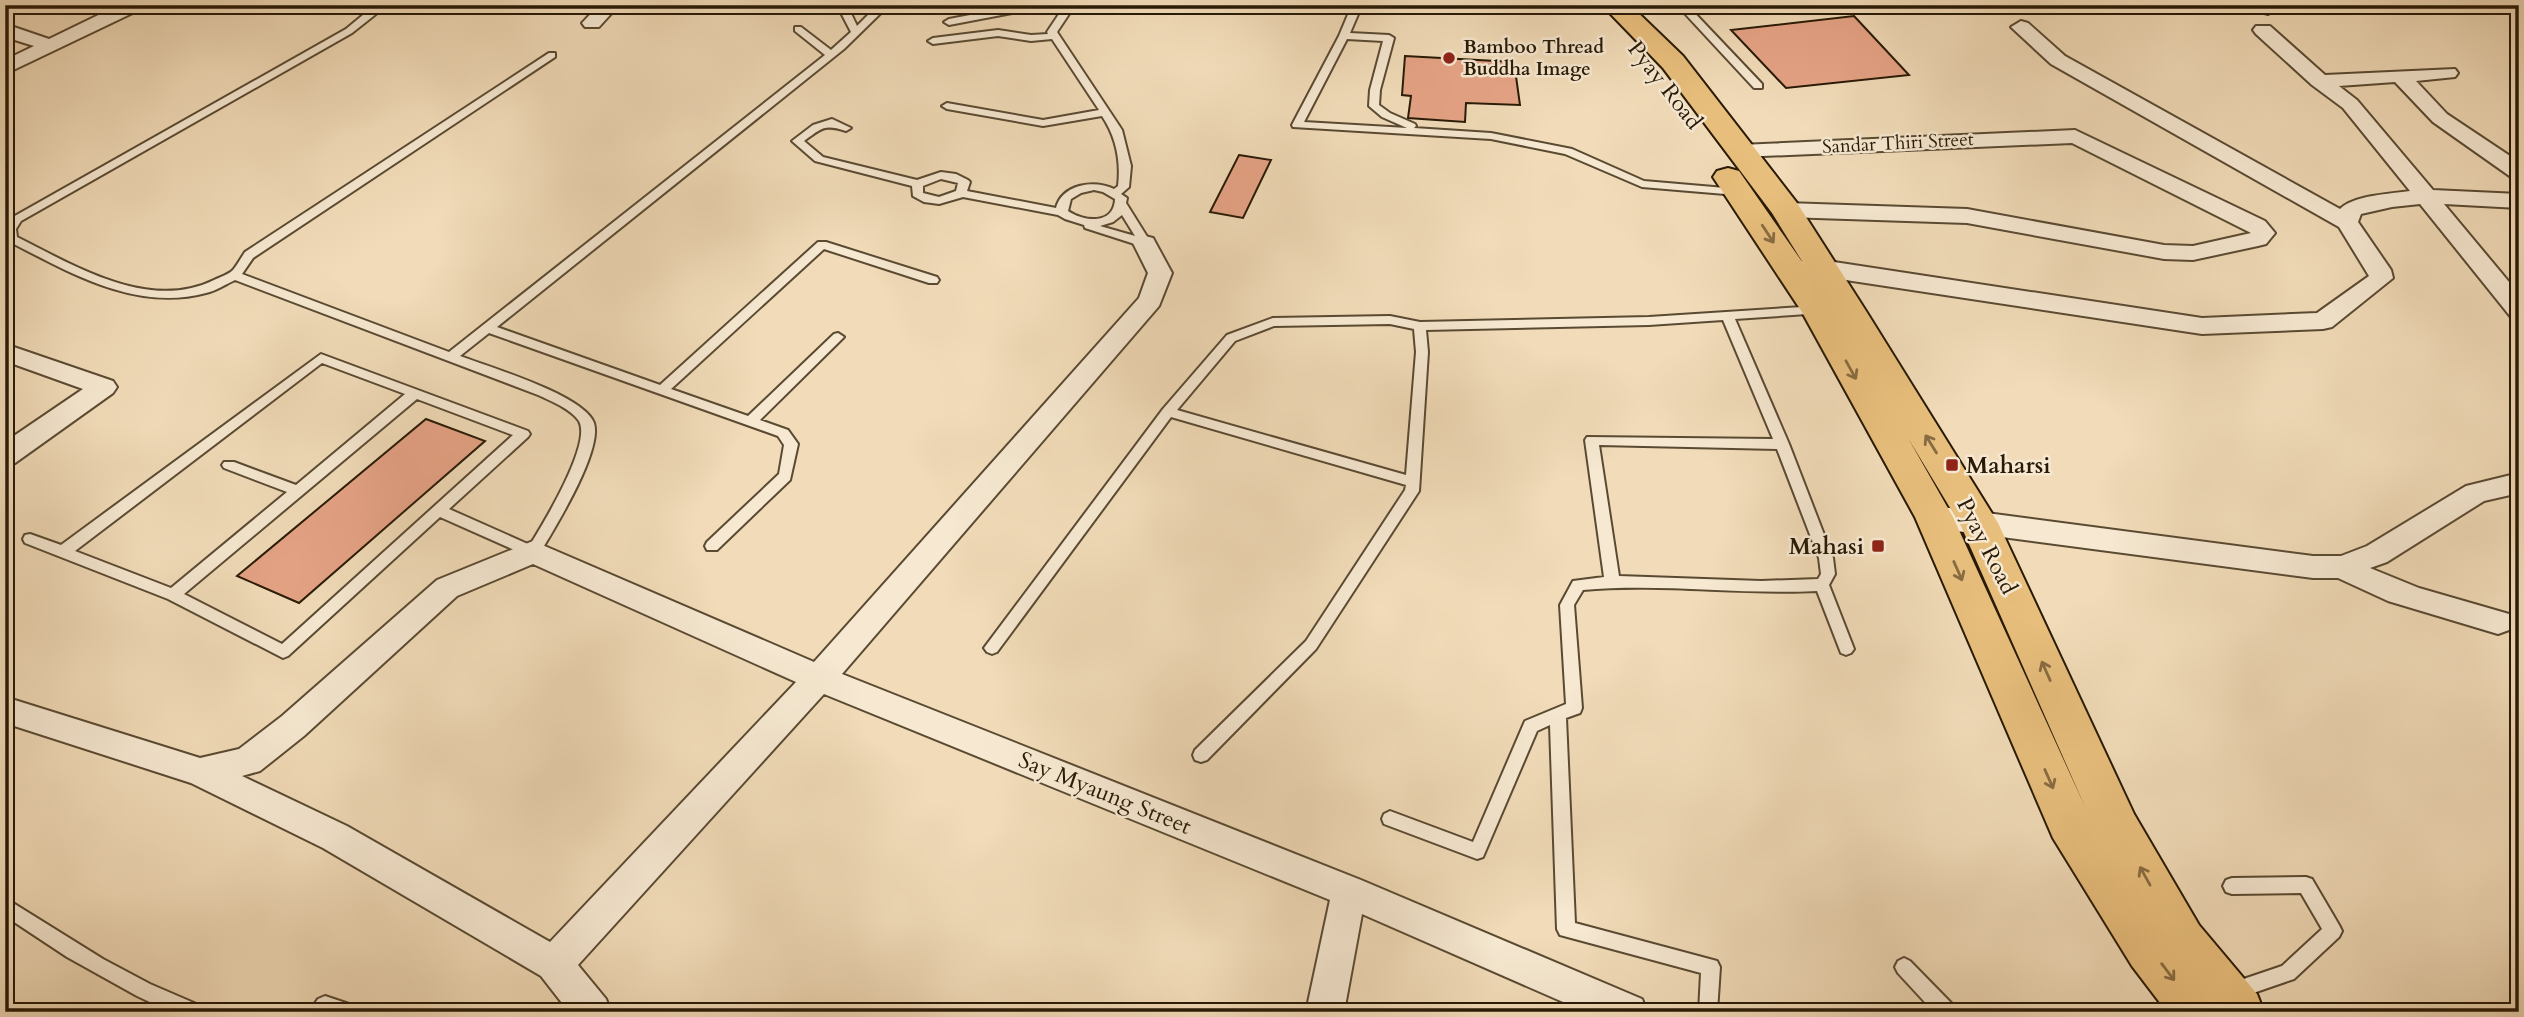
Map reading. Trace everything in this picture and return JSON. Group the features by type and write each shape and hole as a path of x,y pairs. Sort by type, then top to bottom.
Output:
{"highway":[{"name":"Pyay Road","path":"1615,7 1673,62 1786,210 1818,310 1934,517 2068,824 2151,949 2220,1006"},
{"name":"Pyay Road","path":"1615,7 1689,112 1737,192 1805,267 1979,523 2118,829 2220,1006"}],"street":[{"path":"5,68 134,5"},
{"path":"592,23 610,5"},
{"path":"1805,267 2202,326 2323,321 2381,278 2379,270 2347,222 2057,60 2021,27"},
{"path":"5,30 51,46"},
{"path":"2263,30 2319,81 2350,104 2519,310"},
{"path":"2319,81 2448,74"},
{"path":"2400,76 2440,118 2519,172"},
{"name":"Sandar Thiri Street","path":"1740,150 2056,136 2084,139 2258,226 2264,233 2258,239 2193,253 2164,252 1967,216 1786,210"},
{"path":"2347,222 2351,210 2373,202 2427,197 2519,201"},
{"path":"554,964 819,678 1150,301 1160,273 1145,243"},
{"path":"5,352 104,387 5,456"},
{"path":"1934,517 2313,567 2342,567 2377,554 2476,493 2519,483"},
{"path":"200,772 248,761 293,726 447,588 533,552"},
{"name":"Say Myaung Street","path":"533,552 819,678 1349,891 1629,1012"},
{"path":"2342,567 2368,582 2399,594 2498,622"},
{"path":"5,710 200,772 335,837 554,964 593,1012"},
{"path":"1325,1012 1349,891"}],"lane":[{"path":"377,5 373,12 349,31 17,219 8,230 12,239 118,288 174,297 195,292 234,275 249,255 552,55"},
{"path":"842,5 856,32"},
{"path":"451,357 831,55 884,5"},
{"path":"956,5 949,22 1012,10 1012,5"},
{"path":"1070,5 1052,32 1117,130 1126,166 1124,187 1115,193"},
{"path":"1357,5 1344,36 1297,125 1492,136 1568,151 1642,184 1737,192"},
{"path":"1682,5 1758,86"},
{"path":"798,29 831,55"},
{"path":"933,41 998,33 1031,37 1055,36"},
{"path":"1344,36 1389,38 1375,90 1374,106 1396,120 1429,132"},
{"path":"947,106 1044,123 1105,112"},
{"path":"846,128 832,122 817,127 797,141 819,159 918,184 932,175 952,175 964,182 961,194"},
{"path":"918,184 917,194 928,201 946,201 961,194 1062,212 1078,222 1145,243"},
{"path":"1062,212 1061,205 1072,192 1094,187 1115,193 1121,198 1122,205 1145,243"},
{"path":"1078,222 1101,222 1111,218 1122,205"},
{"path":"662,390 822,245 933,280"},
{"path":"234,275 543,392 566,404 587,424 588,434 577,470 559,508 533,552 439,511"},
{"path":"992,648 1168,412 1231,338 1273,322 1390,320 1420,326 1728,317 1818,310"},
{"path":"1728,317 1782,444 1826,558 1828,574 1822,586 1846,649"},
{"path":"1201,755 1311,645 1412,491 1422,352 1420,326"},
{"path":"487,328 783,433 791,444 785,475 712,546"},
{"path":"751,421 838,337"},
{"path":"30,539 63,552 173,595 283,652 523,434 321,358 63,552"},
{"path":"173,595 414,394"},
{"path":"1168,412 1413,482"},
{"path":"1612,580 1592,440 1782,444"},
{"path":"229,465 298,491"},
{"path":"1390,819 1476,851 1531,726 1574,708 1567,605 1578,585 1612,580 1789,588 1822,586"},
{"path":"1559,713 1566,929 1711,967 1708,1012"},
{"path":"2220,1006 2288,973 2333,931 2306,885 2232,886"},
{"path":"5,906 58,944 141,991 194,1012"},
{"path":"1904,967 1947,1012"},
{"path":"318,1012 325,1005 348,1012"}],"building":[{"path":"1854,16 1909,75 1786,88 1731,30"},
{"path":"1405,56 1514,62 1520,105 1466,103 1465,122 1408,118 1411,96 1402,95"},
{"path":"1239,155 1271,160 1243,218 1210,212"},
{"path":"426,419 485,441 299,603 237,576"}],"place":[{"name":"Bamboo Thread Buddha Image","path":"1449,58"},
{"name":"Maharsi","path":"1952,465"},
{"name":"Mahasi","path":"1878,546"}]}
